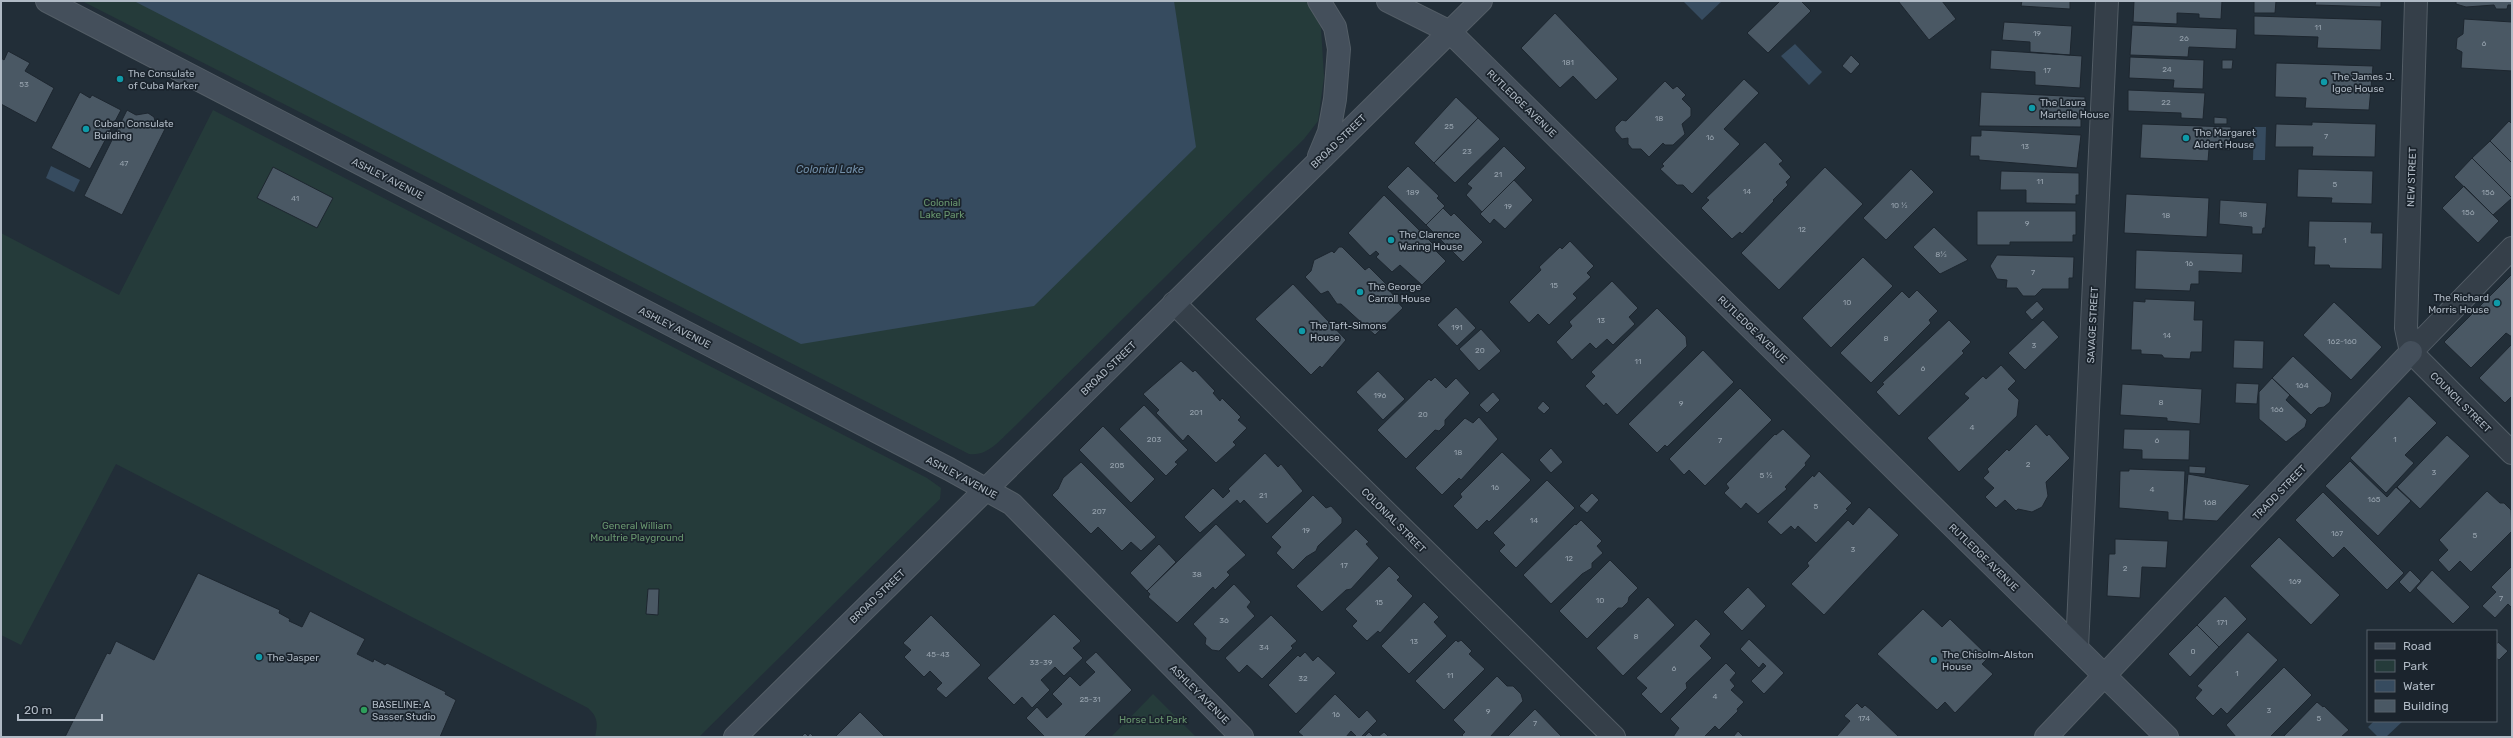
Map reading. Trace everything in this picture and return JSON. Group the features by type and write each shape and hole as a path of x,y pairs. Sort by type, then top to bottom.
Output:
{"street":[{"name":"ASHLEY AVENUE","path":"47,1 986,488 1012,504 1242,737"},
{"path":"1317,162 1329,132 1335,99 1339,49 1335,27 1319,1"},
{"name":"RUTLEDGE AVENUE","path":"1388,1 1450,32 2167,737"},
{"name":"BROAD STREET","path":"735,737 1481,1"},
{"name":"SAVAGE STREET","path":"2077,648 2107,1"},
{"name":"NEW STREET","path":"2411,352 2406,328 2416,1"},
{"name":"TRADD STREET","path":"2046,737 2411,352 2512,248"},
{"name":"COLONIAL STREET","path":"1174,303 1614,737"},
{"name":"COUNCIL STREET","path":"2411,352 2512,454"}],"green space":[{"name":"Colonial Lake","path":"82,1 1308,1 1321,28 1324,77 1318,121 1304,139 1000,441 982,453 969,454"},
{"name":"General William Moultrie Playground","path":"213,110 927,478 941,488 940,499 699,737 595,737 597,728 596,721 594,714 588,708 116,464 21,645 1,635 1,233 119,295"},
{"name":"Horse Lot Park","path":"1153,694 1196,737 1111,737"}],"water":[{"name":"Colonial Lake","path":"134,1 1174,1 1196,147 1034,306 801,344"},
{"path":"1683,1 1722,1 1702,20"},
{"path":"1795,44 1822,72 1809,85 1781,56"},
{"path":"2254,127 2266,127 2265,160 2253,160"},
{"path":"51,166 80,180 74,192 46,178"},
{"path":"2373,722 2402,722 2386,737 2378,737 2368,727"}],"building":[{"path":"1780,1 1801,1 1811,11 1768,53 1747,33"},
{"path":"1898,1 1942,1 1956,19 1929,40"},
{"path":"2022,1 2070,1 2070,9 2021,6"},
{"path":"2134,1 2222,1 2221,19 2199,18 2199,14 2177,13 2177,24 2133,22"},
{"path":"2254,1 2276,1 2275,13 2254,13"},
{"path":"2316,1 2381,1 2381,7 2315,5"},
{"path":"2456,1 2512,1 2512,5 2508,5 2507,9 2496,9 2494,5 2466,7 2456,4"},
{"path":"1555,13 1618,79 1596,100 1573,76 1560,88 1521,48"},
{"path":"2254,16 2382,20 2381,50 2317,48 2318,37 2254,35"},
{"path":"2464,19 2512,22 2512,71 2461,68 2462,52 2456,49 2457,38 2463,34"},
{"path":"2004,22 2072,26 2070,55 2030,52 2030,42 2002,40"},
{"path":"2132,25 2237,29 2236,49 2189,47 2188,57 2130,55"},
{"path":"1991,50 2082,56 2080,88 2035,85 2035,72 1990,69"},
{"path":"8,51 30,63 25,71 54,88 36,123 1,104 1,58 4,60"},
{"path":"1851,55 1860,64 1851,74 1842,66"},
{"path":"2130,57 2204,60 2203,89 2173,88 2174,80 2129,78"},
{"path":"2222,60 2233,60 2232,69 2222,69"},
{"name":"The James J. Igoe House","path":"2276,63 2373,66 2369,110 2305,108 2306,98 2275,97"},
{"path":"1744,79 1759,93 1724,129 1740,144 1692,194 1683,185 1677,185 1660,169 1664,166 1662,164"},
{"path":"1665,81 1673,89 1677,86 1686,95 1682,99 1691,108 1691,116 1682,124 1685,134 1673,145 1665,145 1663,143 1649,157 1641,149 1632,149 1628,144 1628,138 1622,139 1615,131 1615,127 1622,120 1626,121"},
{"path":"2128,90 2205,93 2203,119 2181,118 2181,113 2128,111"},
{"name":"Cuban Consulate Building","path":"80,92 90,98 92,95 121,110 90,169 51,148"},
{"name":"The Laura Martelle House","path":"1981,92 2085,97 2084,119 2081,119 2081,127 1979,126"},
{"path":"1456,97 1478,118 1434,163 1414,143"},
{"path":"127,110 136,115 148,113 154,117 156,125 165,129 122,215 84,196"},
{"path":"2214,117 2227,118 2227,124 2214,124"},
{"path":"1478,118 1500,139 1455,183 1434,163"},
{"path":"2509,121 2512,124 2512,163 2490,141"},
{"path":"2312,122 2376,124 2375,157 2312,156 2313,147 2275,147 2276,124 2312,125"},
{"name":"The Margaret Aldert House","path":"2142,124 2231,127 2230,150 2209,149 2208,161 2140,158"},
{"name":"The Laura Martelle House","path":"1981,130 2081,135 2077,168 1979,160 1979,156 1970,156 1971,136 1981,136"},
{"path":"2490,141 2512,163 2512,198 2472,158"},
{"path":"1765,142 1783,161 1779,164 1791,177 1786,182 1788,185 1773,200 1774,201 1742,234 1740,232 1732,239 1701,208 1709,200 1706,198"},
{"path":"1504,146 1526,168 1482,212 1466,195 1472,188 1467,184"},
{"path":"2472,158 2512,198 2493,215 2454,177"},
{"path":"1408,166 1439,196 1437,198 1445,206 1426,225 1387,187"},
{"path":"273,167 333,198 317,228 257,198"},
{"path":"1825,167 1863,204 1779,290 1741,253"},
{"path":"1911,169 1934,192 1886,240 1863,218"},
{"path":"2298,169 2373,171 2372,204 2331,203 2332,198 2297,197"},
{"path":"2001,171 2079,173 2079,195 2076,195 2076,204 2026,203 2026,190 2000,190"},
{"path":"1514,180 1533,200 1505,229 1494,219 1490,224 1480,214"},
{"path":"2464,186 2499,221 2478,243 2442,208"},
{"path":"2126,194 2209,198 2207,237 2124,233"},
{"name":"The Clarence Waring House","path":"1384,195 1435,246 1433,248 1446,261 1422,285 1400,265 1392,272 1376,257 1379,254 1376,251 1370,256 1348,233"},
{"path":"2220,200 2267,203 2265,228 2263,228 2262,234 2252,234 2252,227 2219,224"},
{"path":"1443,208 1451,216 1454,213 1483,242 1463,262 1426,225"},
{"path":"1977,211 2076,211 2076,235 2073,235 2073,242 2010,242 2010,245 1977,245"},
{"path":"2309,221 2372,222 2371,233 2383,233 2382,269 2330,268 2329,265 2314,265 2315,247 2308,247"},
{"path":"1934,227 1968,260 1940,274 1913,247"},
{"path":"1570,241 1594,266 1587,273 1591,277 1573,294 1577,298 1549,325 1538,314 1529,323 1509,302 1541,270 1539,267 1560,247 1562,249"},
{"name":"The George Carroll House","path":"1339,247 1342,247 1365,270 1369,267 1391,289 1389,290 1395,297 1394,298 1403,308 1375,335 1341,304 1337,304 1328,291 1321,294 1305,277 1311,271 1314,260 1332,251 1334,253"},
{"path":"2136,250 2243,254 2242,273 2199,271 2199,284 2191,284 2190,291 2135,289"},
{"path":"1997,255 2074,257 2073,278 2069,278 2069,289 2042,289 2035,296 2023,296 2017,288 2006,288 2007,280 1997,279 1990,266"},
{"path":"1863,257 1893,286 1831,348 1802,318"},
{"name":"The Richard Morris House","path":"2512,274 2512,337 2506,333 2471,368 2444,342"},
{"path":"1612,281 1638,308 1629,317 1635,324 1613,345 1607,339 1596,349 1590,343 1572,360 1556,342 1572,326 1569,322"},
{"name":"The Taft-Simons House","path":"1293,284 1346,340 1322,368 1320,366 1311,375 1255,319"},
{"path":"1917,290 1938,311 1929,320 1931,323 1871,383 1840,353 1902,291 1909,298"},
{"path":"2145,299 2195,301 2194,320 2203,320 2202,352 2191,352 2190,359 2164,358 2162,355 2141,354 2141,350 2131,350 2133,301 2145,302"},
{"path":"2037,301 2044,309 2032,320 2025,312"},
{"path":"2334,302 2382,347 2351,380 2303,335"},
{"path":"1456,307 1476,328 1457,346 1437,325"},
{"path":"1657,308 1686,337 1687,346 1617,415 1606,403 1604,406 1585,386 1595,376 1591,372"},
{"path":"1949,320 1971,342 1962,351 1964,353 1899,416 1876,392 1884,384 1882,383"},
{"path":"2043,320 2059,337 2025,370 2008,353"},
{"path":"1481,329 1501,351 1479,371 1459,349"},
{"path":"2234,340 2264,341 2263,369 2233,368"},
{"path":"2512,344 2512,396 2505,403 2479,378"},
{"path":"1703,350 1734,382 1667,447 1665,445 1657,453 1628,424"},
{"path":"2293,356 2332,393 2330,402 2324,407 2318,408 2311,415 2272,378"},
{"path":"1181,361 1193,372 1195,370 1215,391 1213,393 1220,401 1222,398 1241,417 1238,420 1247,428 1233,442 1236,445 1216,463 1188,435 1183,441 1156,413 1159,410 1143,394"},
{"path":"2001,365 2016,381 2008,389 2019,400 2017,416 1959,472 1927,438 1969,398 1964,394 1983,376 1986,379"},
{"path":"1378,371 1405,399 1383,420 1356,392"},
{"path":"1435,377 1446,388 1456,378 1470,393 1445,420 1445,425 1439,431 1435,430 1406,459 1377,430 1429,379 1431,381"},
{"path":"2272,378 2290,395 2286,400 2307,420 2305,427 2286,442 2259,419 2259,392"},
{"path":"2236,383 2259,384 2257,404 2235,403"},
{"path":"2122,384 2202,389 2200,424 2167,421 2167,418 2120,415"},
{"path":"1740,388 1772,420 1705,486 1689,470 1684,475 1669,459"},
{"path":"1493,392 1500,400 1487,413 1479,405"},
{"path":"2409,396 2437,423 2405,455 2414,463 2386,493 2350,458"},
{"path":"1543,401 1550,408 1544,414 1537,408"},
{"path":"1144,405 1188,450 1175,462 1178,464 1166,476 1119,429"},
{"path":"1479,417 1498,439 1461,480 1459,478 1442,495 1415,468 1465,418 1473,423"},
{"path":"2036,424 2047,436 2049,434 2070,458 2046,482 2048,496 2042,507 2032,512 2018,509 2016,511 2005,500 1996,508 1985,497 1994,488 1983,478 1989,472 1987,469 2007,449 2009,451"},
{"path":"1103,426 1155,479 1131,503 1079,450"},
{"path":"1783,429 1811,456 1805,463 1806,465 1785,487 1787,489 1758,514 1746,503 1741,509 1724,493 1729,488 1726,484 1775,434 1776,435"},
{"path":"2124,429 2190,430 2189,460 2142,459 2142,450 2123,449"},
{"path":"2447,435 2470,456 2420,509 2397,487"},
{"path":"1551,448 1563,462 1551,473 1539,460"},
{"path":"1502,452 1531,480 1489,522 1487,520 1477,530 1453,506 1462,497 1460,494"},
{"path":"1265,453 1278,467 1281,464 1303,491 1267,524 1244,500 1240,504 1237,500 1200,533 1184,517 1213,488 1223,498 1230,491 1228,489"},
{"path":"2350,461 2387,497 2396,487 2411,501 2378,536 2325,486"},
{"path":"1081,462 1156,537 1141,551 1131,542 1122,551 1098,527 1091,534 1052,495 1058,489 1063,478"},
{"path":"2189,466 2206,467 2205,474 2189,473"},
{"path":"2129,469 2185,471 2183,521 2168,520 2168,512 2119,508 2120,471 2129,471"},
{"path":"1819,471 1852,503 1846,509 1848,510 1816,543 1798,526 1795,530 1791,526 1781,535 1767,522 1813,475 1814,477"},
{"path":"2188,474 2250,485 2217,521 2184,519"},
{"path":"1547,480 1575,508 1516,568 1499,551 1505,545 1493,533"},
{"path":"2487,491 2500,503 2504,503 2511,510 2512,531 2471,572 2460,561 2449,572 2438,560 2448,550 2439,540"},
{"path":"2323,492 2404,573 2387,590 2344,547 2333,558 2295,520"},
{"path":"1592,493 1599,500 1587,513 1579,506"},
{"path":"1313,495 1326,508 1331,506 1342,518 1342,523 1318,546 1316,551 1306,557 1293,570 1276,553 1281,547 1271,537"},
{"path":"1869,507 1899,535 1824,615 1791,584 1809,566 1807,563 1848,520 1853,525"},
{"path":"1581,520 1602,541 1597,546 1603,553 1592,563 1592,568 1582,574 1551,604 1523,575 1575,524 1576,525"},
{"path":"1216,524 1246,555 1227,572 1230,575 1215,590 1213,587 1177,623 1148,597 1150,594 1147,591"},
{"path":"1356,529 1369,542 1366,544 1379,558 1351,589 1346,590 1322,612 1296,586"},
{"path":"2279,537 2340,595 2311,625 2250,566"},
{"path":"2115,539 2168,541 2166,568 2142,567 2140,598 2107,596 2109,554 2115,554"},
{"path":"1159,544 1176,562 1147,591 1130,573"},
{"path":"1610,560 1638,588 1629,597 1628,602 1622,608 1618,608 1587,639 1559,611"},
{"path":"1389,566 1400,577 1397,580 1413,596 1380,633 1378,631 1367,641 1352,626 1357,621 1345,609"},
{"path":"2512,566 2512,608 2508,604 2495,618 2482,606 2496,592 2491,587"},
{"path":"2410,570 2421,581 2410,593 2399,582"},
{"path":"2432,570 2470,607 2453,624 2416,588"},
{"name":"The Jasper","path":"198,573 280,610 279,613 290,619 289,621 302,627 310,611 365,639 357,654 373,662 374,659 385,665 387,663 446,692 445,694 456,700 440,737 65,737 107,653 110,654 116,641 154,660"},
{"path":"1234,584 1251,602 1247,607 1255,616 1219,651 1212,650 1205,644 1206,638 1193,624"},
{"path":"1748,587 1766,606 1742,631 1723,612"},
{"path":"648,589 659,589 658,615 646,614"},
{"path":"2225,596 2247,619 2219,647 2197,625"},
{"path":"1648,597 1675,625 1623,676 1596,648"},
{"path":"1424,602 1439,617 1434,622 1447,636 1409,674 1381,646"},
{"name":"The Chisolm-Alston House","path":"1923,609 1942,627 1950,619 1989,657 1982,664 1993,674 1955,713 1945,702 1937,710 1877,654"},
{"path":"1054,614 1081,641 1073,648 1083,658 1064,676 1055,667 1041,680 1050,690 1032,708 1022,697 1014,705 987,678"},
{"path":"931,615 981,665 946,698 936,689 942,683 930,671 924,677 904,657 911,650 903,643"},
{"path":"1271,615 1297,641 1291,646 1293,648 1262,679 1247,665 1239,673 1225,658"},
{"path":"1696,619 1711,634 1700,646 1712,658 1686,683 1687,688 1661,714 1641,694 1647,688 1636,678"},
{"path":"2197,625 2219,647 2190,677 2168,654"},
{"path":"2248,632 2278,660 2227,714 2221,708 2213,716 2195,698 2202,690 2197,686"},
{"path":"1749,639 1784,673 1764,694 1751,681 1766,666 1763,663 1759,668 1740,649"},
{"path":"1456,640 1458,642 1461,640 1472,651 1469,654 1485,669 1444,710 1415,681"},
{"path":"2498,642 2508,651 2499,660 2497,659"},
{"path":"1096,652 1132,690 1084,737 1045,737 1026,718 1037,707 1047,718 1062,704 1052,694 1070,676 1080,686 1095,672 1085,662"},
{"path":"1305,652 1313,661 1318,656 1336,673 1296,714 1268,685 1298,655 1300,657"},
{"path":"1726,663 1736,673 1730,680 1735,686 1731,690 1744,702 1737,709 1738,711 1719,730 1715,726 1704,737 1673,737 1679,728 1670,719"},
{"path":"2284,667 2312,695 2270,737 2236,737 2226,725"},
{"path":"1497,676 1507,686 1513,686 1521,694 1523,701 1490,737 1464,737 1462,735 1465,732 1453,720"},
{"path":"1335,694 1359,718 1367,710 1377,721 1361,737 1357,737 1351,731 1346,737 1304,737 1298,732"},
{"path":"2317,702 2323,707 2324,706 2349,730 2341,737 2283,737"},
{"path":"1857,703 1862,708 1865,705 1899,737 1836,737 1850,721 1844,716"},
{"path":"1535,709 1562,737 1507,737"},
{"path":"860,712 885,737 835,737"},
{"path":"1738,731 1744,737 1733,737"},
{"path":"1369,732 1374,737 1364,737"},
{"path":"1384,732 1389,737 1378,737"},
{"path":"805,733 808,736 810,733 814,737 801,737"}],"place":[{"name":"The Consulate of Cuba Marker","path":"120,79"},
{"name":"The James J. Igoe House","path":"2324,82"},
{"name":"The Laura Martelle House","path":"2032,108"},
{"name":"Cuban Consulate Building","path":"86,129"},
{"name":"The Margaret Aldert House","path":"2186,138"},
{"name":"The Clarence Waring House","path":"1391,240"},
{"name":"The George Carroll House","path":"1360,292"},
{"name":"The Richard Morris House","path":"2497,303"},
{"name":"The Taft-Simons House","path":"1302,331"},
{"name":"The Jasper","path":"259,657"},
{"name":"The Chisolm-Alston House","path":"1934,660"},
{"name":"BASELINE: A Sasser Studio","path":"364,710"}],"park label":[{"name":"Colonial Lake Park","path":"942,208"}]}
